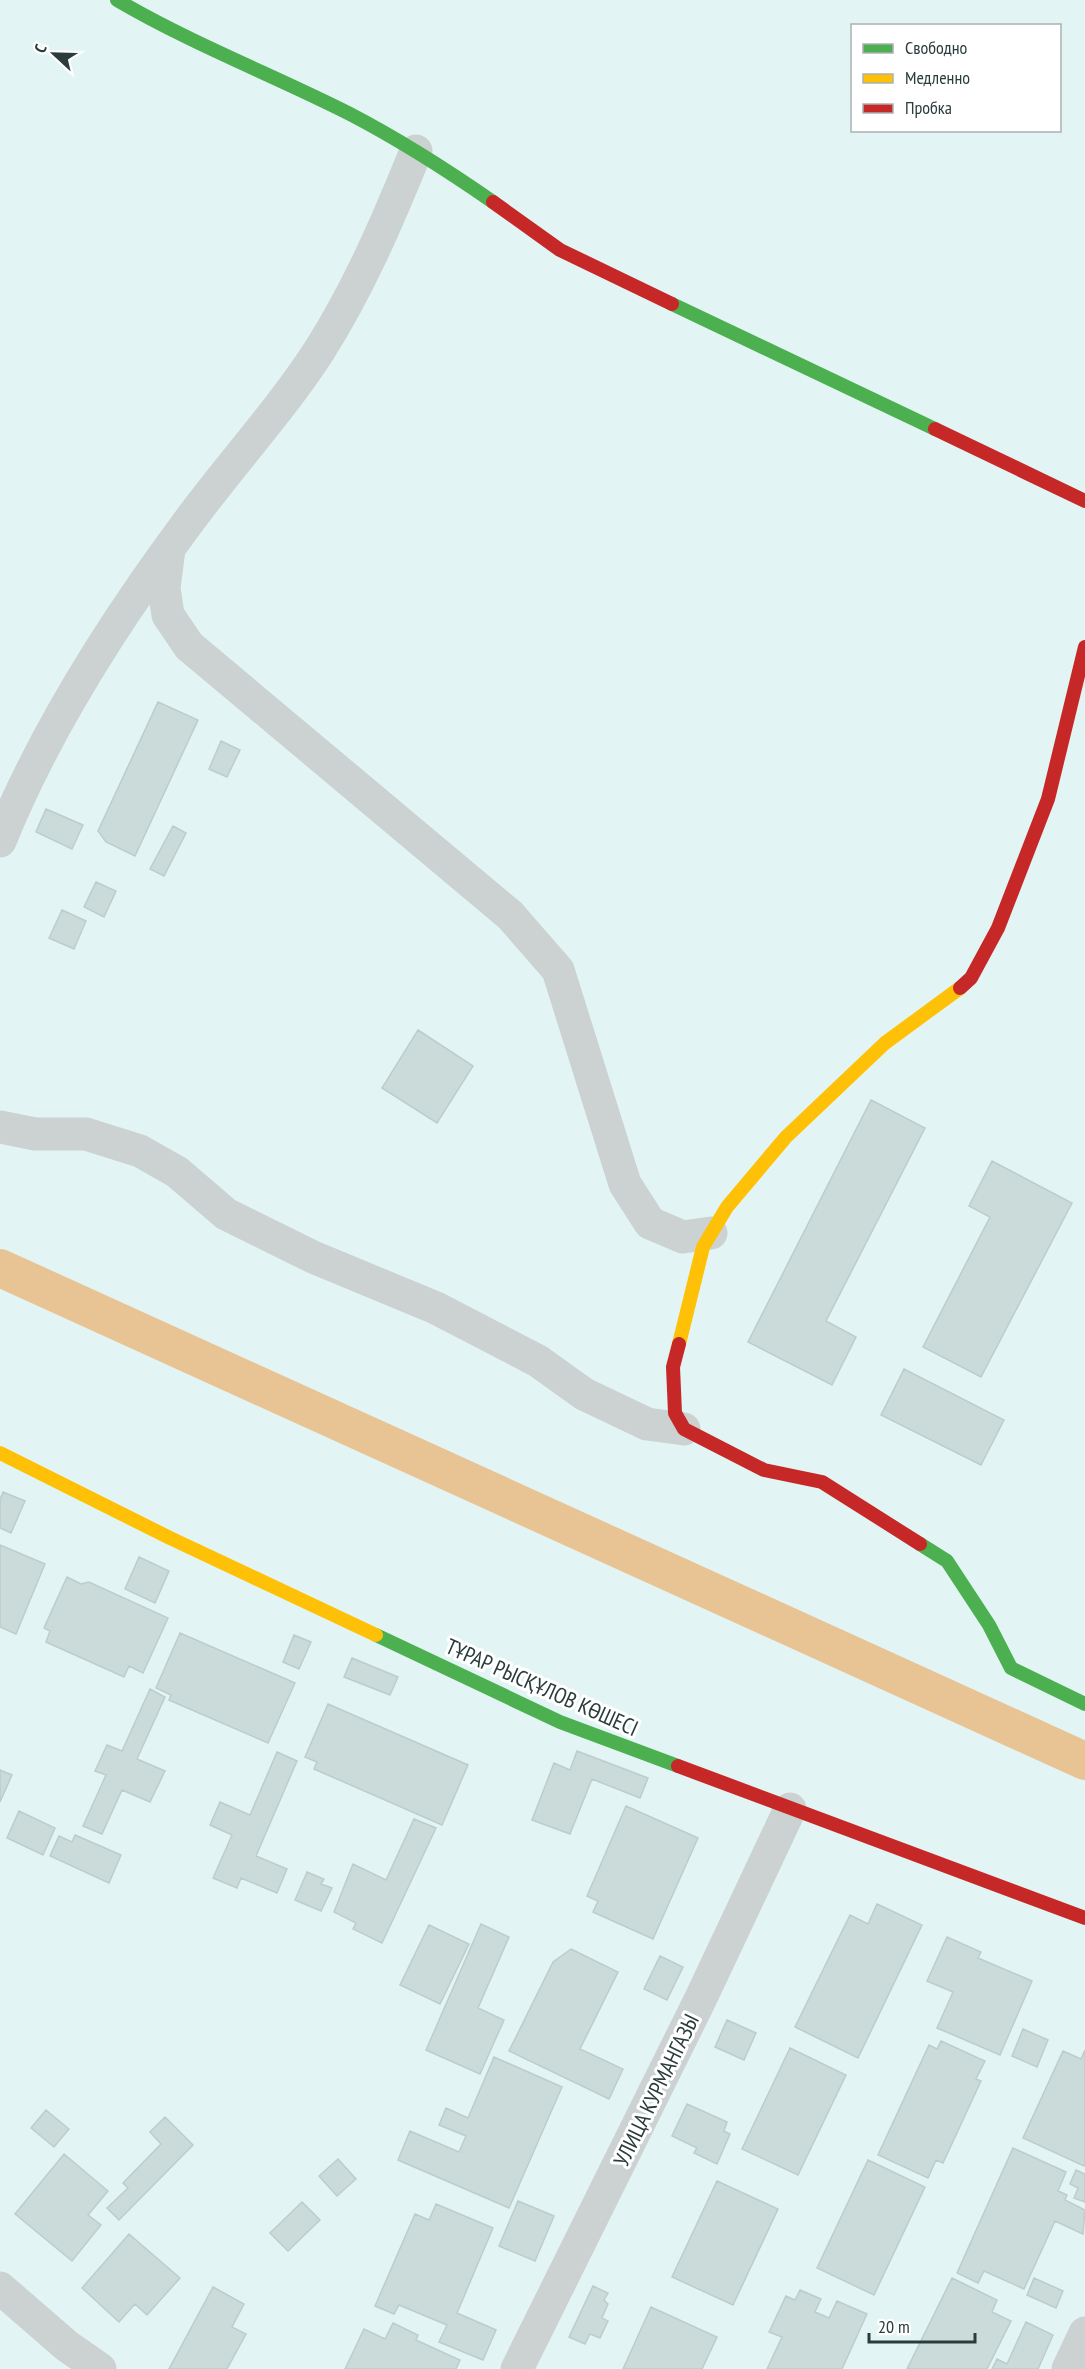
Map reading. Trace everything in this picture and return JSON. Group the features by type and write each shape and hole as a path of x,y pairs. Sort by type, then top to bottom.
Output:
{"street":[{"path":"119,1 165,28 350,114 433,160 560,250 1085,501"},
{"path":"0,841 67,705 169,549 319,351 374,252 416,151"},
{"path":"169,549 164,588 168,615 189,646 510,915 558,970 625,1184 650,1223 683,1237 711,1233"},
{"path":"684,1429 675,1413 673,1367 699,1259 711,1233 727,1207 786,1137 885,1043 942,1003 971,978 999,928 1048,799 1085,647"},
{"path":"0,1126 35,1134 87,1134 140,1151 177,1172 226,1214 313,1257 436,1308 538,1361 584,1394 647,1424 684,1429 764,1470 822,1482 947,1561 989,1625 1011,1668 1085,1704"},
{"name":"ТҰРАР РЫСҚҰЛОВ КӨШЕСІ","path":"0,1453 170,1538 560,1722 1085,1918"},
{"name":"УЛИЦА КУРМАНГАЗЫ","path":"517,2369 700,2000 790,1809"},
{"path":"0,2288 67,2346 100,2369"},
{"path":"1068,2369 1085,2333"}],"building":[{"path":"158,702 198,720 135,856 106,842 98,831"},
{"path":"221,741 240,750 227,777 209,769"},
{"path":"46,809 83,825 72,849 36,832"},
{"path":"173,826 186,833 164,876 150,869"},
{"path":"96,882 116,891 104,917 84,907"},
{"path":"62,910 86,921 74,949 49,938"},
{"path":"418,1030 473,1066 437,1123 382,1088"},
{"path":"871,1100 925,1128 826,1321 856,1337 832,1385 748,1342"},
{"path":"992,1161 1072,1203 981,1377 923,1347 990,1217 969,1206"},
{"path":"904,1369 1004,1420 981,1465 881,1415"},
{"path":"3,1492 25,1501 11,1533 0,1528 0,1500"},
{"path":"0,1545 45,1564 16,1634 0,1627"},
{"path":"139,1557 169,1571 155,1603 125,1589"},
{"path":"67,1577 81,1584 89,1582 168,1618 143,1673 129,1666 124,1677 46,1642 50,1631 44,1628"},
{"path":"180,1633 295,1683 268,1743 169,1700 171,1695 156,1688"},
{"path":"294,1635 311,1642 299,1669 283,1662"},
{"path":"352,1658 398,1677 390,1695 344,1677"},
{"path":"150,1689 165,1697 137,1759 165,1771 150,1802 122,1790 102,1834 83,1826 106,1775 95,1771 107,1745 122,1751"},
{"path":"328,1704 468,1765 442,1825 314,1769 317,1762 305,1757"},
{"path":"577,1751 648,1778 640,1798 592,1779 570,1834 532,1820 554,1763 570,1770"},
{"path":"277,1752 297,1761 256,1856 287,1869 277,1893 241,1878 237,1888 213,1878 232,1835 210,1825 220,1802 250,1815"},
{"path":"0,1770 12,1775 0,1802"},
{"path":"626,1806 698,1838 653,1939 593,1912 598,1901 587,1896"},
{"path":"19,1811 55,1828 43,1855 7,1838"},
{"path":"414,1819 436,1828 382,1943 353,1929 356,1923 334,1912 353,1864 386,1880"},
{"path":"75,1835 121,1855 109,1883 50,1856 59,1836 72,1842"},
{"path":"307,1872 324,1879 321,1884 332,1888 321,1911 295,1900"},
{"path":"877,1904 922,1925 858,2058 795,2027 850,1915 868,1924"},
{"path":"481,1924 509,1937 478,2008 504,2020 480,2074 426,2050"},
{"path":"429,1925 469,1944 440,2004 400,1985"},
{"path":"947,1937 981,1952 978,1958 1032,1981 1000,2055 937,2028 953,1992 927,1981"},
{"path":"571,1949 618,1972 580,2049 623,2069 609,2099 509,2051 553,1962"},
{"path":"660,1956 683,1967 667,2000 644,1989"},
{"path":"727,2020 756,2033 744,2060 715,2047"},
{"path":"1023,2029 1048,2040 1037,2067 1012,2056"},
{"path":"941,2041 985,2061 976,2079 981,2081 943,2163 936,2160 928,2178 878,2155 929,2045 937,2049"},
{"path":"790,2048 846,2075 798,2175 742,2149"},
{"path":"1085,2050 1084,2166 1023,2138 1063,2051 1081,2059"},
{"path":"494,2057 562,2087 509,2208 398,2160 410,2131 459,2152 466,2136 439,2125 446,2108 468,2118"},
{"path":"687,2104 727,2122 724,2131 730,2134 717,2164 694,2153 697,2148 672,2136"},
{"path":"46,2110 69,2129 54,2147 31,2128"},
{"path":"165,2117 193,2145 119,2220 107,2208 128,2188 123,2183 161,2144 150,2132"},
{"path":"1013,2148 1066,2172 1058,2191 1067,2195 1065,2200 1085,2210 1083,2234 1055,2221 1024,2289 984,2271 978,2283 957,2273"},
{"path":"64,2154 108,2191 88,2215 101,2225 72,2261 15,2214"},
{"path":"338,2159 356,2179 337,2196 319,2176"},
{"path":"868,2160 925,2187 874,2295 817,2268"},
{"path":"1076,2170 1085,2174 1085,2202 1074,2198 1078,2188 1070,2184"},
{"path":"717,2181 778,2209 733,2305 672,2277"},
{"path":"518,2201 554,2216 535,2261 499,2246"},
{"path":"302,2202 320,2220 288,2251 270,2233"},
{"path":"436,2204 493,2228 457,2313 496,2330 483,2360 439,2342 447,2325 399,2305 394,2314 375,2306 415,2214 429,2220"},
{"path":"129,2234 180,2278 147,2315 135,2304 119,2322 82,2288"},
{"path":"952,2278 997,2300 992,2312 1011,2321 987,2369 907,2369"},
{"path":"1034,2278 1063,2291 1056,2308 1027,2295"},
{"path":"593,2286 608,2293 604,2300 608,2304 602,2318 608,2321 600,2338 590,2334 585,2344 569,2337"},
{"path":"213,2287 244,2304 232,2327 246,2334 227,2369 169,2369"},
{"path":"800,2290 821,2299 815,2312 829,2318 837,2301 867,2314 842,2369 767,2369 782,2337 769,2332 786,2296 795,2300"},
{"path":"651,2307 717,2337 702,2369 623,2369"},
{"path":"1026,2322 1053,2335 1038,2369 992,2369 997,2359 1007,2364"},
{"path":"393,2323 418,2335 416,2340 460,2360 456,2369 345,2369 364,2329 385,2339"}],"waterway":[{"path":"0,1268 1085,1761"}],"traffic: fast":[{"path":"117,0 174,31 369,124 493,202"},
{"path":"672,304 935,429"},
{"path":"920,1544 947,1561 989,1625 1011,1668 1085,1704"},
{"path":"376,1635 560,1722 678,1766"}],"traffic: slow":[{"path":"679,1344 703,1247 727,1207 786,1137 885,1043 960,988"},
{"path":"0,1453 170,1538 376,1635"}],"traffic: jam":[{"path":"493,202 560,250 672,304"},
{"path":"935,429 1085,501"},
{"path":"960,988 971,978 998,928 1048,799 1085,647"},
{"path":"679,1344 673,1367 675,1413 684,1429 764,1470 822,1482 920,1544"},
{"path":"678,1766 1085,1918"}]}
